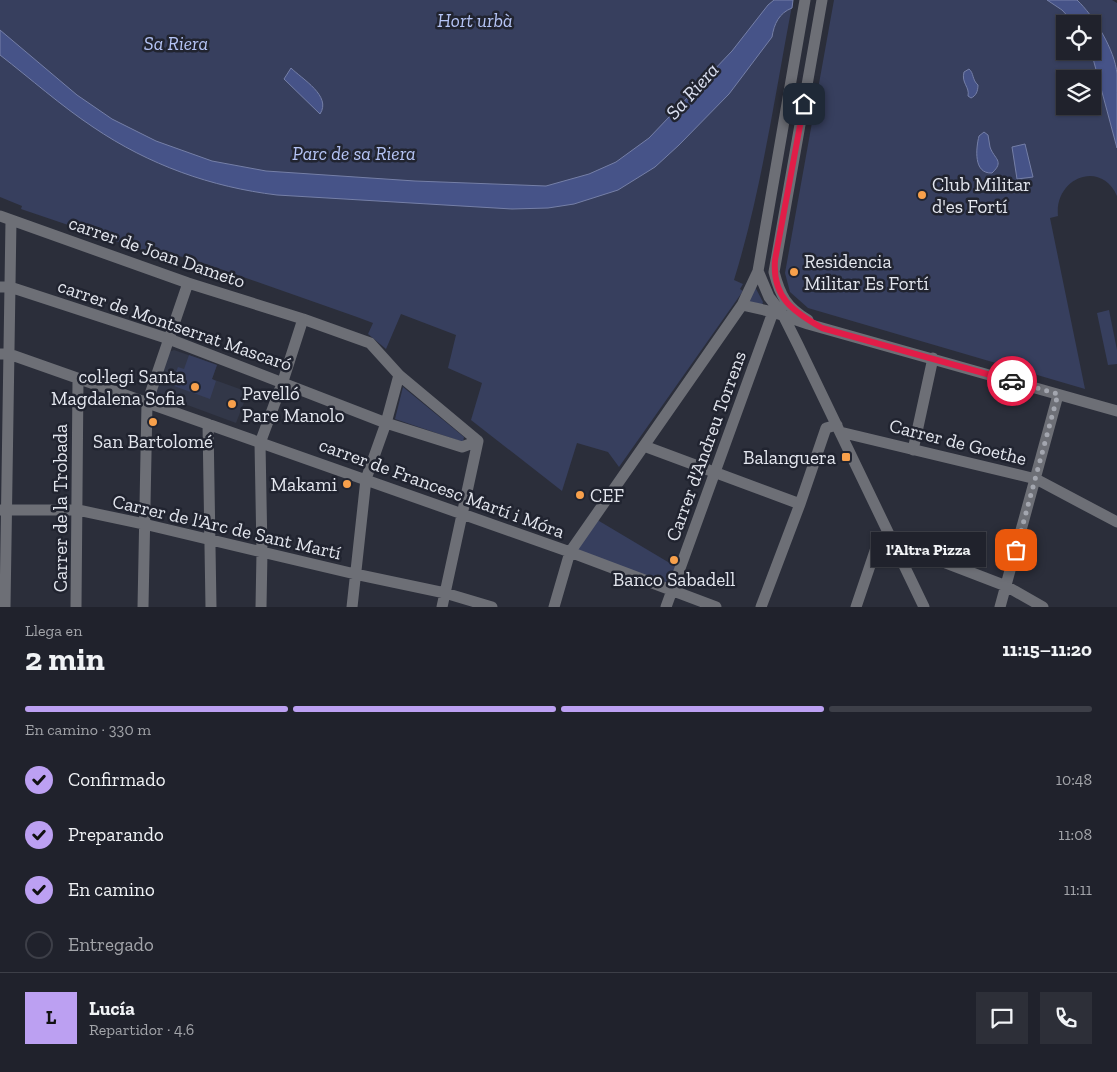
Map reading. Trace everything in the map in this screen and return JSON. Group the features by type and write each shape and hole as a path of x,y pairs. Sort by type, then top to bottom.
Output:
{"street":[{"path":"554,607 570,552 742,305 758,271 804,3"},
{"path":"822,4 774,272 779,290 786,304 801,316 822,328"},
{"path":"5,607 3,510 6,218"},
{"name":"carrer de Joan Dameto","path":"6,218 188,283 303,319 370,343 399,374 478,442"},
{"path":"758,271 778,314 838,428 924,607"},
{"path":"143,607 147,403 188,283"},
{"name":"carrer de Montserrat Mascaró","path":"5,287 169,339 386,422 462,447 478,442"},
{"path":"742,305 1117,411"},
{"name":"Carrer d'Andreu Torrens","path":"666,607 778,314"},
{"path":"261,607 260,443 303,319"},
{"name":"carrer de Francesc Martí i Móra","path":"4,354 366,479 570,552 672,592"},
{"path":"913,450 933,358"},
{"path":"352,607 366,479 386,422 399,374"},
{"name":"Carrer de la Trobada","path":"76,607 78,378"},
{"path":"1000,607 1058,394"},
{"path":"208,424 211,607"},
{"path":"761,607 800,504 826,428 838,428"},
{"name":"Carrer de Goethe","path":"838,428 913,450 1036,479 1117,522"},
{"path":"442,607 478,442"},
{"path":"644,446 800,504"},
{"name":"Carrer de l'Arc de Sant Martí","path":"3,510 78,510 445,593 492,607"},
{"path":"856,607 877,545 892,539 1006,586 1043,607"},
{"path":"672,592 716,607"}],"shaded area":[{"path":"774,0 793,0 792,8 787,10 778,19 772,37 729,94 679,145 655,167 618,190 574,204 548,208 512,209 277,195 205,180 158,163 114,141 69,110 0,55 0,30 77,95 112,119 156,141 212,161 266,171 415,181 546,186 589,174 616,162 649,138 732,51"},
{"path":"1047,0 1077,0 1090,15 1067,15"},
{"path":"1101,31 1108,44 1117,74 1117,148 1101,88 1101,70 1096,70 1093,60 1101,60"},
{"path":"291,68 319,94 323,107 320,114 284,79"},
{"path":"969,69 978,85 976,93 971,98 968,96 963,76 964,72"},
{"path":"984,132 988,135 990,147 998,163 998,166 992,173 982,169 977,159 979,136"},
{"path":"1025,144 1033,177 1017,179 1012,147"},
{"name":"col·legi Santa Magdalena Sofia","path":"174,350 217,365 212,379 248,392 236,423 155,393 169,352"}],"green space":[{"name":"Parc de sa Riera","path":"0,0 793,0 760,176 734,280 743,284 740,289 743,291 619,467 608,452 577,443 562,491 471,420 482,383 448,368 456,335 401,314 386,349 368,334 373,323 189,258 139,249 21,209 22,206 0,197"},
{"name":"Club Militar d'es Fortí","path":"834,0 1047,0 1062,10 1067,15 1056,15 1056,60 1093,60 1096,70 1056,70 1056,115 1101,115 1101,88 1117,148 1117,196 1110,185 1100,178 1090,176 1080,178 1071,183 1063,192 1059,203 1058,216 1050,218 1085,389 808,308 790,292 785,273"},
{"path":"1077,0 1112,0 1117,3 1117,73 1101,33 1101,15 1090,15"},
{"path":"754,285 763,302 762,305 748,302"},
{"path":"1109,310 1117,350 1117,364 1108,365 1097,313"},
{"path":"189,355 217,365 212,379 216,381 210,399 174,386 175,383 172,382 178,367 184,369"},
{"path":"403,387 464,437 463,442 395,419"},
{"path":"594,518 673,565 681,567 672,592 570,552"}],"way so far":[{"path":"1012,381 1058,394 1016,550"}],"place":[{"name":"Club Militar d'es Fortí","path":"922,195"},
{"name":"Residencia Militar Es Fortí","path":"794,272"},
{"name":"col·legi Santa Magdalena Sofia","path":"195,387"},
{"name":"Pavelló Pare Manolo","path":"232,404"},
{"name":"San Bartolomé","path":"153,422"},
{"name":"Balanguera","path":"846,457"},
{"name":"Makami","path":"347,484"},
{"name":"CEF","path":"580,495"},
{"name":"l'Altra Pizza","path":"1016,550"},
{"name":"Banco Sabadell","path":"674,560"}],"route":[{"path":"804,104 775,260 774,272 779,290 786,304 801,316 822,328 1012,381"}],"park label":[{"name":"Hort urbà","path":"475,20"},
{"name":"Sa Riera","path":"176,43"}],"water label":[{"name":"Sa Riera","path":"692,91"}]}
